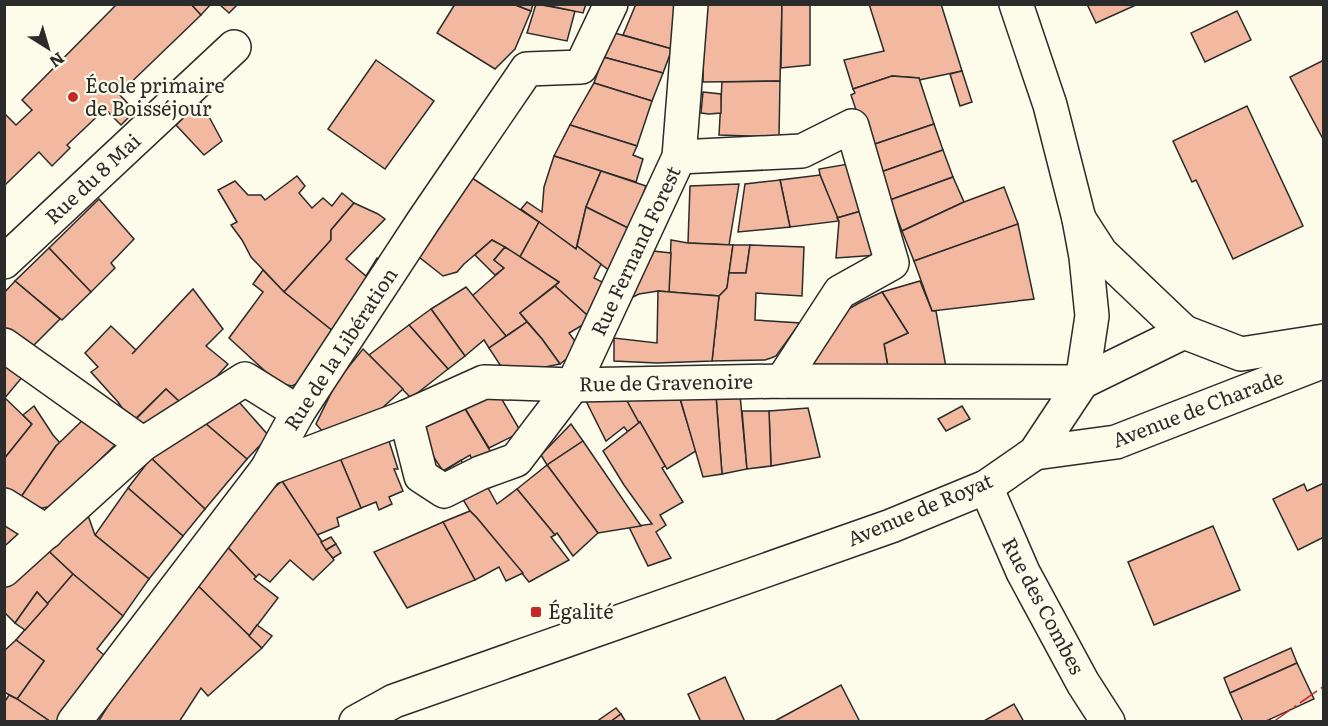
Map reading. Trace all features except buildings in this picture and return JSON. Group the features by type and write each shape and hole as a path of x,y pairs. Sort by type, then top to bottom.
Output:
{"street":[{"name":"Rue de la Libération","path":"74,722 267,469 298,412 424,220 527,69 581,67 611,4"},
{"name":"Rue Fernand Forest","path":"406,417 421,476 444,491 480,473 516,460 573,385 680,157 691,4"},
{"name":"Avenue de Royat","path":"356,722 394,700 931,511 986,486 1035,453 1082,382 1092,316 1086,256 1079,219 1050,105 1016,4"},
{"name":"Rue du 8 Mai","path":"4,262 234,46"},
{"path":"680,157 802,151 852,126 892,263 840,292 782,381"},
{"name":"Avenue de Charade","path":"1079,219 1101,253 1184,332 1241,354 1323,341"},
{"path":"1082,382 1184,332"},
{"path":"4,345 143,444"},
{"name":"Avenue de Charade","path":"1035,453 1116,442 1323,361"},
{"path":"4,570 143,444 245,379 298,412"},
{"name":"Rue de Gravenoire","path":"267,469 406,417 484,382 573,385 782,381 1082,382"},
{"name":"Rue des Combes","path":"986,486 1023,572 1083,682 1108,722"},
{"path":"4,505 47,532"}],"power":[{"path":"1273,722 1324,686"}],"place":[{"name":"École primaire de Boisséjour","path":"73,97"},
{"name":"Égalité","path":"536,612"}]}
